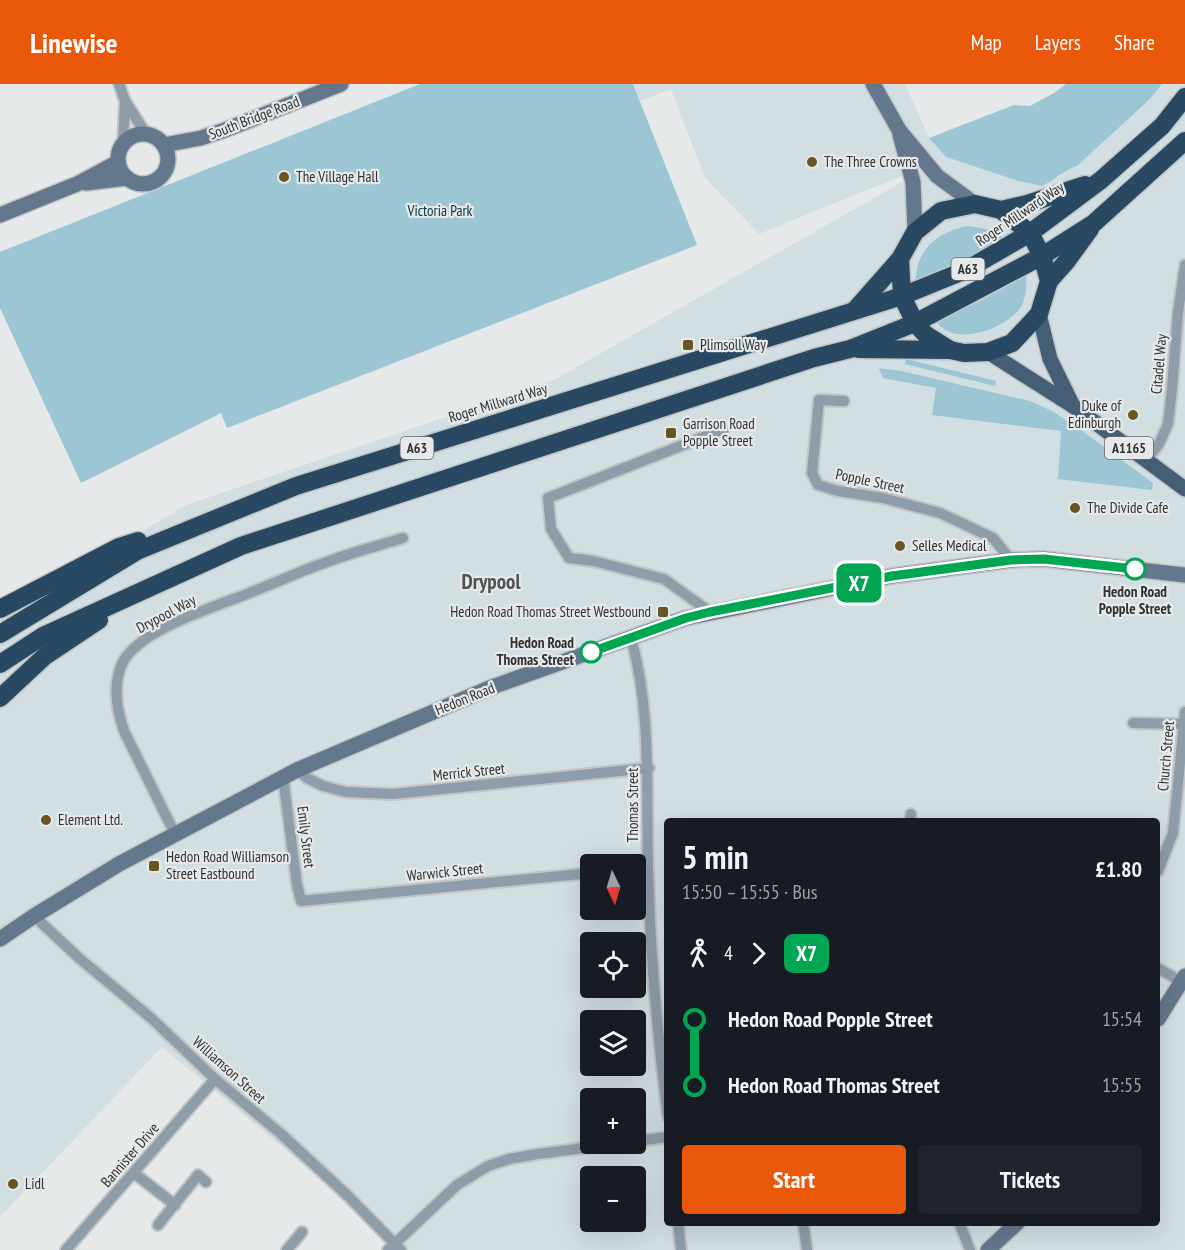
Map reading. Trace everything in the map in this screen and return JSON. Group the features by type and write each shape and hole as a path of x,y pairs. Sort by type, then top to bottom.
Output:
{"highway":[{"name":"Roger Millward Way","path":"0,634 137,551 296,486 902,296 966,270 1030,233 1101,180 1162,126 1185,97"},
{"name":"A63","path":"0,664 43,636 240,546 813,358 850,349 915,323 1042,256 1094,223 1185,141"},
{"name":"Roger Millward Way","path":"1000,210 1027,204 1101,180"},
{"path":"855,310 900,258 915,232 941,211 975,204 1000,210 1030,233 1042,256 1049,281 1039,314 1012,343 988,352 964,353 950,350 926,335 915,323 902,296 900,258"},
{"name":"A63","path":"1049,281 1094,223"},
{"name":"A63","path":"850,349 950,350"},
{"name":"A63","path":"0,609 119,548 296,486"},
{"name":"A63","path":"0,698 45,656 145,589"}],"main road":[{"name":"A1165","path":"1039,314 1050,359 1073,406"},
{"name":"A1165","path":"988,352 1073,406 1185,489"}],"street":[{"path":"119,84 125,101 146,134"},
{"name":"South Bridge Road","path":"164,145 201,138 341,84"},
{"path":"873,84 898,130 937,176 975,204"},
{"path":"123,144 125,101"},
{"path":"898,130 913,182 915,232"},
{"path":"77,184 127,178 143,184 152,182 163,175 168,163 167,150 153,135 146,134 129,138 123,144 118,162 127,178"},
{"name":"South Bridge Road","path":"168,163 201,138"},
{"path":"0,215 77,184 118,162"},
{"name":"Citadel Way","path":"1146,460 1159,444 1168,424 1178,312 1185,265"},
{"name":"Popple Street","path":"844,401 819,400 812,473 818,485 838,491 883,498 940,513 993,538 1011,560"},
{"path":"710,612 664,579 593,561 568,558 551,529 548,498 724,429"},
{"name":"Drypool Way","path":"175,834 119,717 116,687 124,660 146,639 184,618 324,562 403,538"},
{"name":"Hedon Road","path":"0,939 119,864 297,770 492,687 686,618 892,576 1011,560 1044,559 1185,575"},
{"name":"Thomas Street","path":"631,638 638,664 648,768 648,865 652,974 664,1081"},
{"path":"1133,723 1184,718"},
{"name":"Church Street","path":"1160,866 1173,833 1184,718"},
{"name":"Merrick Street","path":"297,770 323,786 346,792 393,794 648,768"},
{"name":"Emily Street","path":"283,777 301,901"},
{"name":"Warwick Street","path":"301,901 580,874"},
{"name":"Williamson Street","path":"34,916 347,1195 394,1248"},
{"path":"1160,969 1184,981 1160,1016"},
{"name":"Bannister Drive","path":"66,1250 215,1078"},
{"path":"646,1140 664,1138"},
{"path":"394,1248 457,1185 488,1166 509,1159 580,1149"},
{"path":"134,1173 175,1205"},
{"path":"158,1225 198,1175 206,1182"},
{"path":"678,1226 681,1250"},
{"path":"804,1226 807,1250"},
{"path":"961,1226 970,1250"},
{"path":"988,1250 1014,1226"},
{"path":"287,1250 302,1232"}],"shaded area":[{"path":"633,84 905,84 929,138 946,157 1015,180 1060,177 1065,170 1077,166 1149,100 1162,84 1185,84 1185,1250 406,1250 162,1047 0,1217 0,618 186,505 552,381 941,160 759,234 705,178 671,89 640,101"}],"green space":[{"name":"Victoria Park","path":"420,84 633,84 697,245 227,428 221,413 81,483 0,308 0,252"},
{"path":"1066,84 1162,84 1149,100 1077,166 1042,186 1015,180 946,157 929,138 1014,105 1030,106"},
{"path":"968,226 993,231 1005,240 916,284 919,262 930,244 947,233"},
{"path":"1026,276 1026,291 1022,305 1016,313 994,328 968,334 955,334 944,329 936,321 982,300"},
{"path":"906,359 996,381 995,386 905,364"},
{"path":"879,368 1030,401 1052,411 1081,430 1153,483 1152,490 1058,479 1061,431 932,415 936,388 883,378"}],"bus line":[{"name":"X7","path":"591,652 686,618 892,576 1011,560 1035,559 1135,569"}],"place":[{"name":"The Three Crowns","path":"812,162"},
{"name":"The Village Hall","path":"284,177"},
{"name":"Plimsoll Way","path":"688,345"},
{"name":"Duke of Edinburgh","path":"1133,415"},
{"name":"Garrison Road Popple Street","path":"671,433"},
{"name":"The Divide Cafe","path":"1075,508"},
{"name":"Selles Medical","path":"900,546"},
{"name":"Hedon Road Popple Street","path":"1135,569"},
{"name":"Hedon Road Thomas Street Westbound","path":"663,612"},
{"name":"Hedon Road Thomas Street","path":"591,652"},
{"name":"Element Ltd.","path":"46,820"},
{"name":"Hedon Road Williamson Street Eastbound","path":"154,866"},
{"name":"Lidl","path":"13,1184"}],"district":[{"name":"Drypool","path":"491,582"}]}
